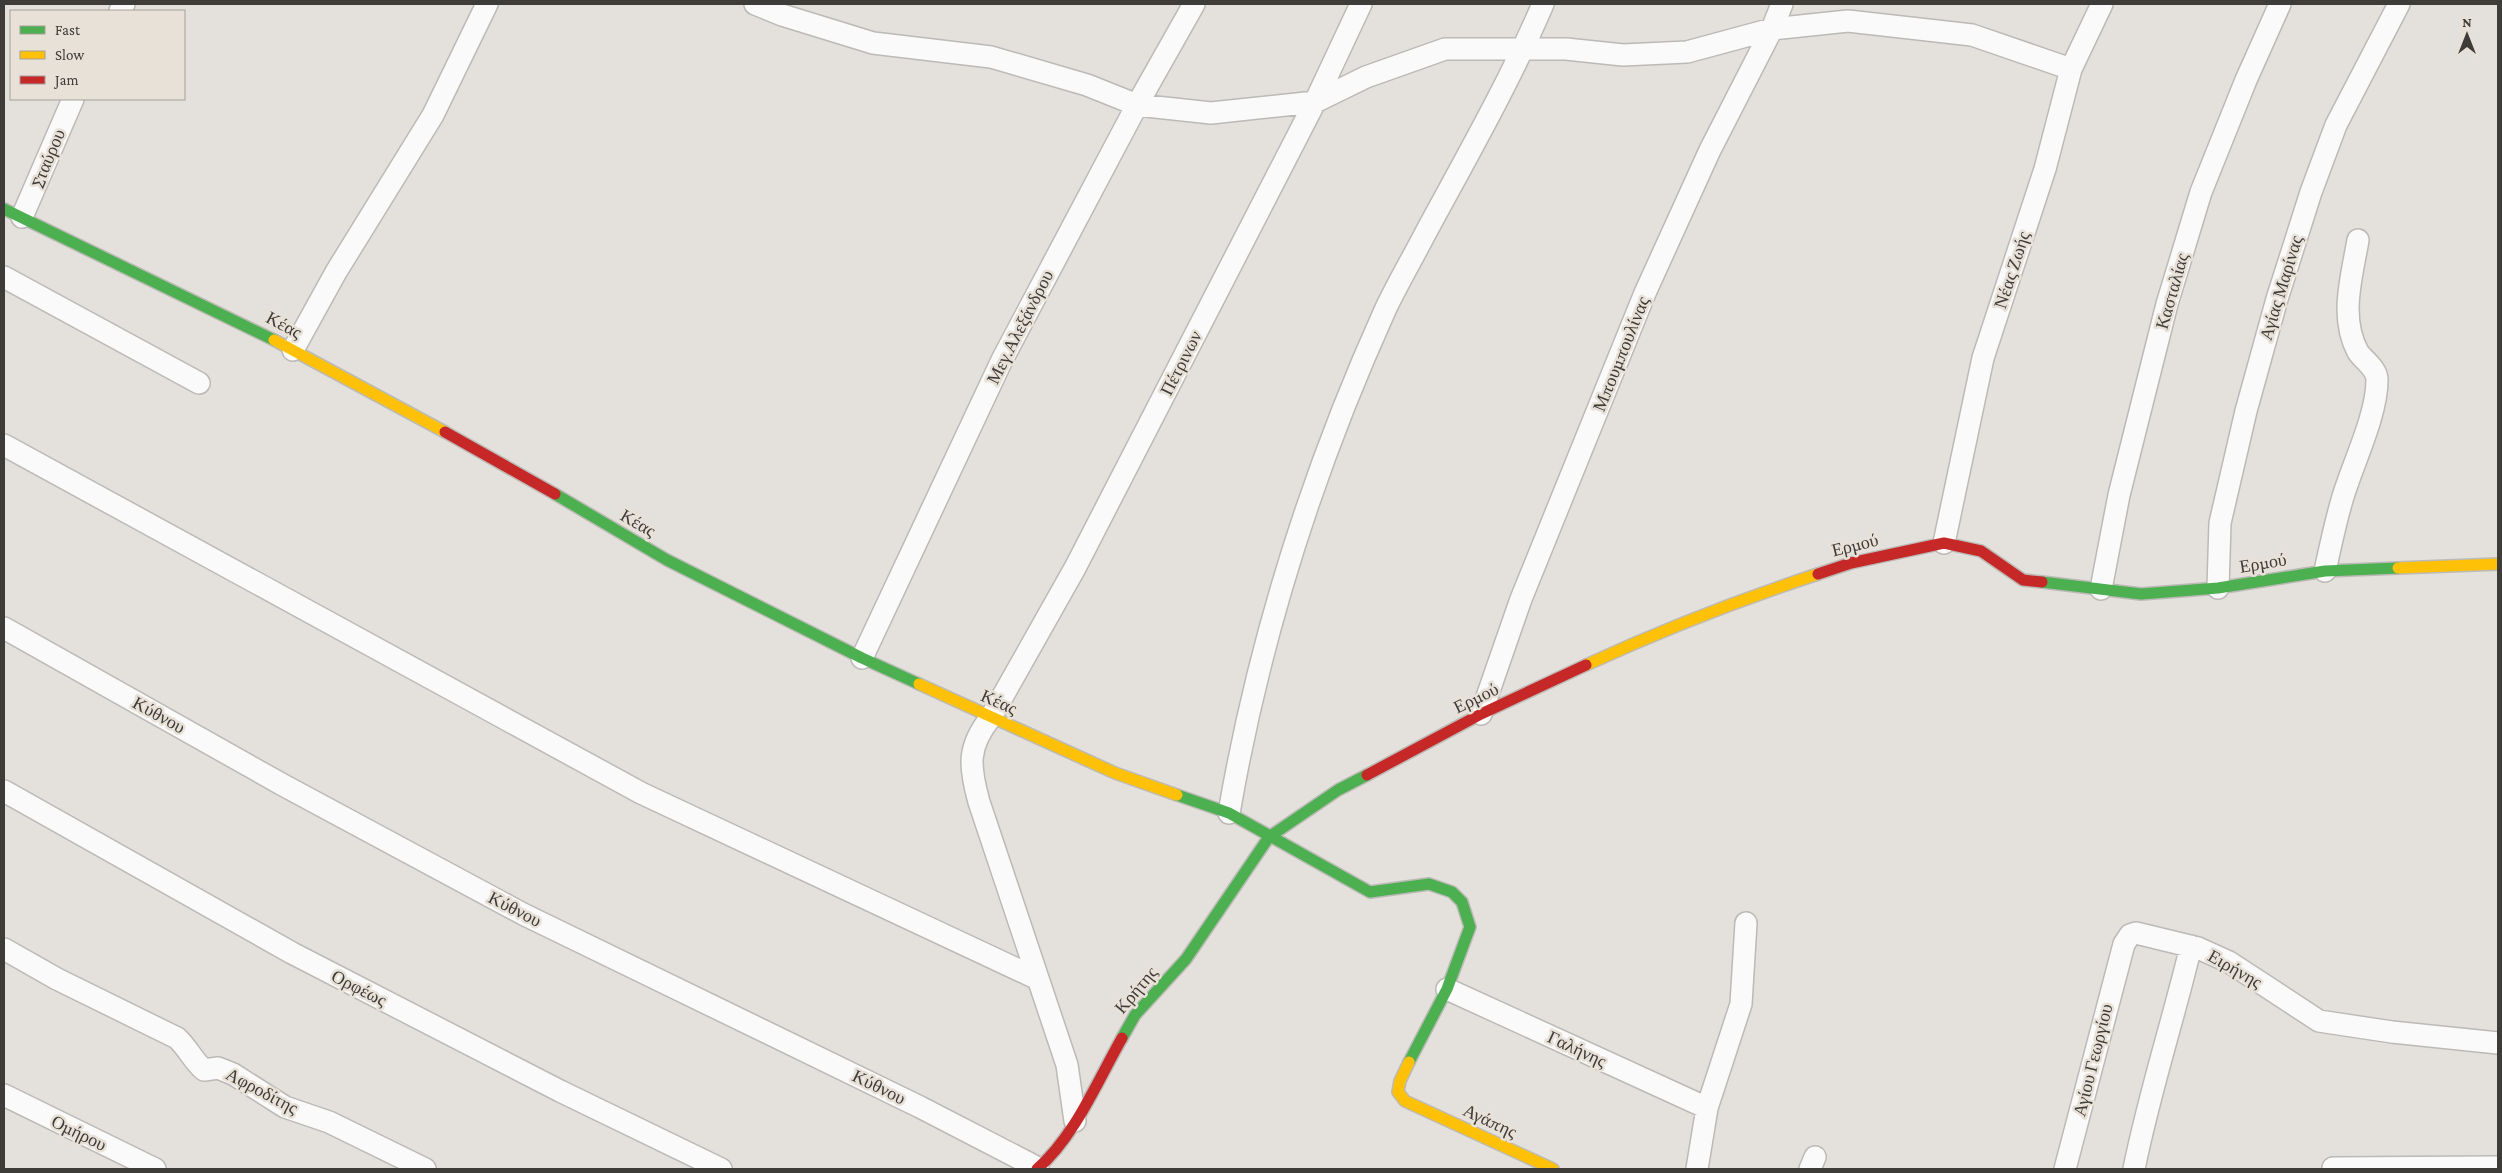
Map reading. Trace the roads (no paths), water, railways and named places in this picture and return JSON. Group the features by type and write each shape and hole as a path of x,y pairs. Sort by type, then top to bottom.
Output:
{"street":[{"path":"293,350 336,272 433,115 487,4"},
{"path":"755,4 782,15 872,43 991,57 1087,86 1138,105 1211,113 1315,102 1366,77 1445,49 1566,49 1623,55 1687,52 1772,29 1848,21 1913,26 1972,35 2071,68"},
{"name":"Μεγ.Αλεξάνδρου","path":"862,658 1002,360 1194,4"},
{"name":"Πέτρινων","path":"1075,1121 1067,1065 972,774 971,756 977,734 991,717 1075,568 1315,102 1361,4"},
{"path":"1229,813 1242,741 1263,649 1288,563 1340,418 1387,306 1524,49 1543,4"},
{"name":"Μπουμπουλίνας","path":"1482,714 1521,599 1645,293 1710,150 1772,29 1782,4"},
{"name":"Νέας Ζωής","path":"1944,543 1983,358 2046,170 2071,68 2102,4"},
{"name":"Κασταλίας","path":"2101,589 2119,495 2167,304 2200,192 2246,80 2280,4"},
{"name":"Αγίας Μαρίνας","path":"2218,588 2220,524 2246,411 2280,290 2311,192 2336,125 2399,4"},
{"name":"Σταύρου","path":"13,213 72,100"},
{"name":"Κέας","path":"13,213 293,350 484,453 667,560 862,658 1115,773 1229,813 1370,892 1429,884 1452,892 1462,902 1470,927 1447,989 1400,1081 1398,1092 1401,1097 1413,1105"},
{"path":"2324,571 2342,501 2373,408 2377,381 2374,369 2358,352 2347,321 2350,285 2358,240"},
{"path":"4,277 199,383"},
{"path":"4,446 168,533 641,793 1038,980"},
{"name":"Ερμού","path":"1269,837 1338,790 1482,714 1645,638 1766,591 1851,563 1944,543 1980,551 2023,580 2141,594 2218,588 2324,571 2498,564"},
{"name":"Κύθνου","path":"4,628 283,784 523,914 903,1099 1037,1169"},
{"name":"Ορφέως","path":"4,790 292,953 560,1091 721,1169"},
{"name":"Κρήτης","path":"1037,1169 1050,1158 1075,1121 1135,1015 1186,958 1269,837"},
{"path":"1697,1169 1707,1108 1741,1004 1746,923"},
{"name":"Αγίου Γεωργίου","path":"2065,1169 2126,939 2136,933 2191,946"},
{"name":"Ειρήνης","path":"2134,1169 2144,1116 2176,1011 2191,946 2229,962 2319,1021 2392,1032 2498,1043"},
{"name":"Αφροδίτης","path":"4,949 57,980 177,1038 188,1048 198,1066 204,1070 218,1068 233,1074 285,1107 328,1122 425,1169"},
{"name":"Γαλήνης","path":"1447,989 1707,1108"},
{"name":"Ομήρου","path":"4,1095 155,1169"},
{"name":"Αγάπης","path":"1413,1105 1553,1169"},
{"path":"2333,1168 2498,1167"}]}
